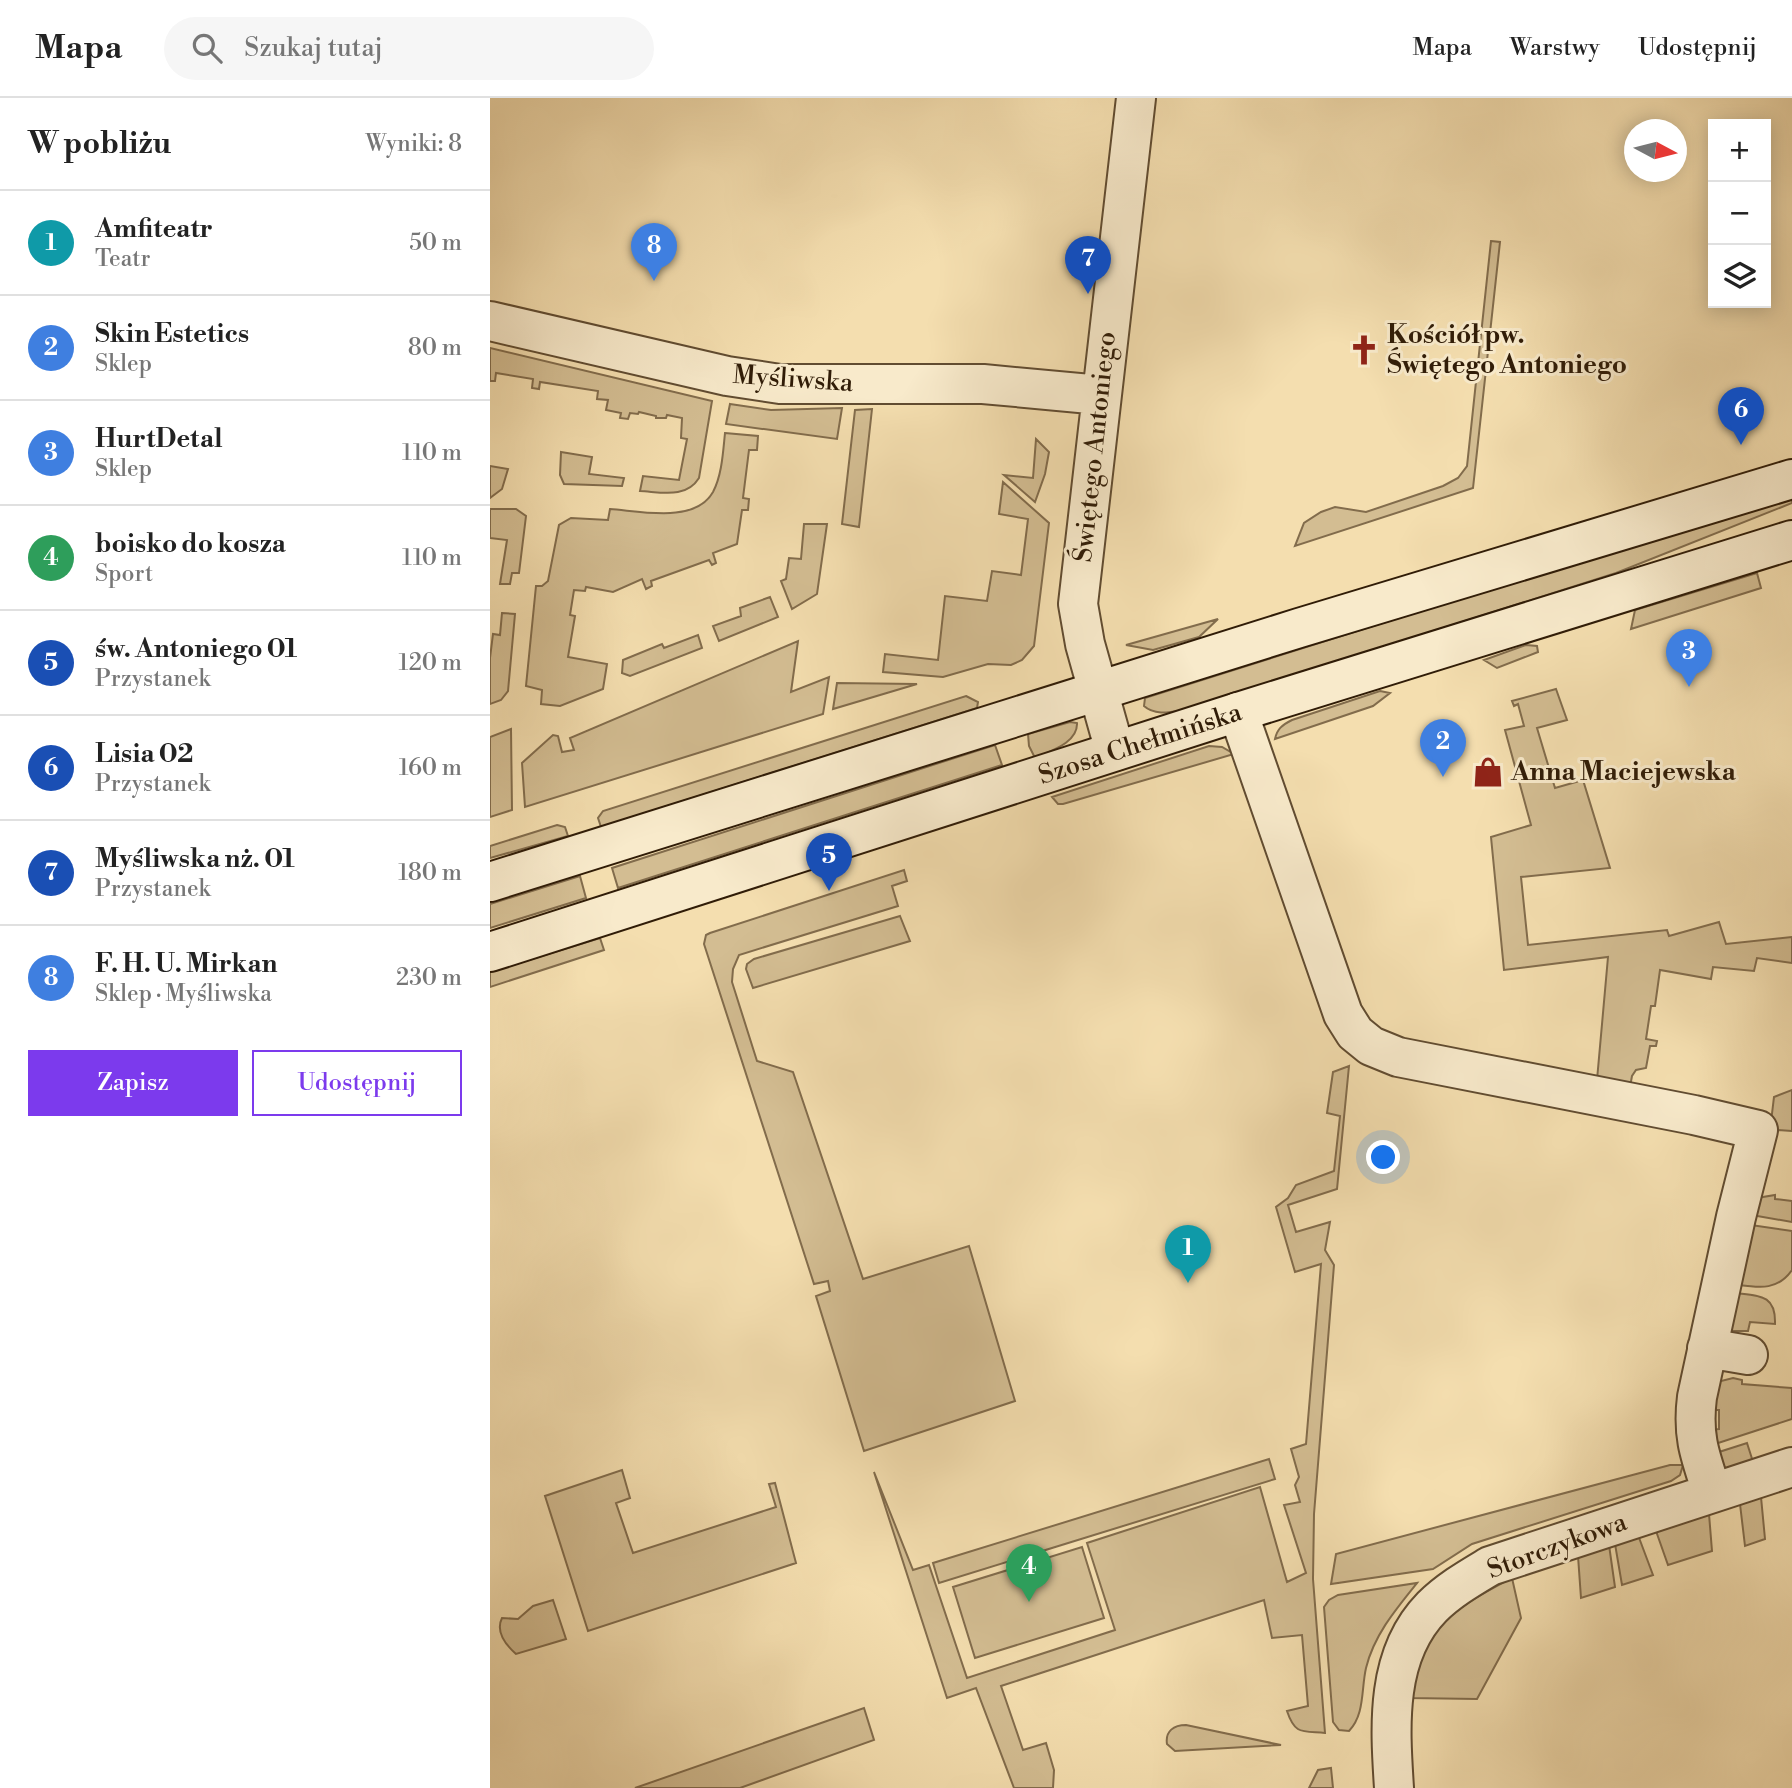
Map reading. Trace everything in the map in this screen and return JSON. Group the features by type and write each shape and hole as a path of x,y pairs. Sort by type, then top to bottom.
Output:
{"street":[{"name":"Świętego Antoniego","path":"1115,751 1085,644 1078,604 1136,98"},
{"name":"Myśliwska","path":"490,321 727,376 780,384 983,384 1101,395"},
{"path":"490,882 1312,624 1792,479"},
{"name":"Szosa Chełmińska","path":"490,951 1238,712 1792,540"},
{"path":"1238,712 1343,1014 1355,1032 1371,1046 1418,1062 1694,1115 1758,1130 1707,1348 1694,1419 1695,1440 1712,1492"},
{"path":"1707,1348 1748,1355"},
{"name":"Storczykowa","path":"1394,1788 1391,1707 1396,1677 1407,1644 1417,1626 1432,1607 1455,1587 1490,1566 1792,1467"}],"shaded area":[{"path":"1491,241 1500,242 1473,488 1295,546 1304,523 1321,512 1335,507 1366,512 1443,486 1458,478 1467,466"},
{"path":"490,348 712,401 699,478 694,485 680,492 640,491 643,476 679,480 687,439 681,438 682,418 667,415 666,418 656,418 639,412 630,413 628,419 620,418 621,413 606,410 608,400 597,399 598,391 540,382 539,389 532,388 533,379 496,373 495,381 490,381"},
{"path":"730,404 771,410 842,408 837,439 726,424"},
{"path":"872,409 859,527 842,524 855,410"},
{"path":"725,433 758,436 757,450 749,450 743,498 749,499 748,510 742,510 737,544 713,553 716,563 712,565 709,560 651,581 652,586 646,589 642,579 613,592 586,587 585,591 574,590 570,615 575,616 568,657 607,664 603,689 560,706 541,704 542,690 526,686 536,586 542,586 548,581 559,525 571,518 608,520 610,509 651,513 680,512 705,502 716,485 722,463"},
{"path":"1036,439 1049,452 1035,502 1004,475 1033,478"},
{"path":"561,452 592,457 589,474 624,478 622,486 564,484 560,475"},
{"path":"490,466 508,469 502,489 490,498"},
{"path":"1003,482 1049,523 1034,646 1022,660 1011,665 988,664 943,677 883,672 885,654 938,660 945,596 987,601 992,571 1021,575 1028,519 999,514"},
{"path":"1792,494 1792,503 1616,573 1185,710 1158,712 1144,706 1145,698 1148,697"},
{"path":"490,509 516,509 526,516 519,573 512,573 510,584 500,584 507,540 490,538"},
{"path":"804,524 827,524 817,594 792,609 781,581 786,579 789,558 801,559"},
{"path":"1757,573 1761,588 1631,629 1635,610"},
{"path":"770,597 778,617 719,641 713,626 741,616 740,608"},
{"path":"502,613 515,614 508,691 501,700 490,704 493,634 500,635"},
{"path":"1218,619 1199,637 1153,650 1126,645"},
{"path":"698,635 702,648 630,676 622,673 623,660 662,644 664,648"},
{"path":"798,641 791,692 829,677 823,714 525,807 522,763 553,735 558,736 562,752 574,750 570,738"},
{"path":"1526,645 1537,646 1538,652 1497,668 1484,660"},
{"path":"837,683 917,684 833,709"},
{"path":"1556,689 1567,720 1537,728 1555,788 1583,780 1610,868 1521,877 1528,945 1667,930 1669,936 1719,922 1726,944 1792,937 1792,963 1757,958 1754,971 1713,967 1711,979 1660,970 1655,1006 1651,1006 1646,1039 1657,1041 1656,1046 1650,1046 1646,1068 1636,1070 1630,1087 1597,1080 1608,957 1504,970 1491,837 1531,825 1505,730 1524,726 1518,704 1514,706 1512,701"},
{"path":"1380,691 1390,693 1373,706 1275,739 1280,728 1292,720"},
{"path":"966,696 978,702 977,708 601,827 598,818 603,811"},
{"path":"1070,722 1077,723 1073,736 1055,749 1035,758 1029,746 1028,734"},
{"path":"511,729 512,810 490,817 490,737"},
{"path":"995,745 1002,765 618,888 612,868"},
{"path":"1209,746 1222,747 1234,754 1063,804 1058,804 1052,797"},
{"path":"557,825 565,827 568,836 490,858 490,846"},
{"path":"904,870 907,881 892,886 898,906 739,955 733,969 732,982 757,1061 793,1072 863,1279 969,1246 1015,1401 864,1451 816,1296 830,1291 828,1281 814,1284 704,944 706,935 710,933"},
{"path":"580,876 586,898 490,928 490,904"},
{"path":"900,916 910,941 753,988 746,969 747,964 754,959"},
{"path":"600,938 604,950 490,987 490,972"},
{"path":"1349,1066 1337,1189 1288,1205 1296,1232 1330,1222 1325,1250 1334,1265 1314,1514 1313,1579 1325,1733 1300,1730 1290,1719 1287,1711 1308,1706 1302,1635 1272,1638 1264,1600 1001,1686 1023,1750 1046,1743 1054,1770 1053,1788 1014,1788 976,1688 947,1698 874,1472 913,1570 929,1565 967,1678 1115,1630 1087,1543 1260,1487 1287,1582 1306,1573 1284,1505 1300,1502 1295,1485 1299,1477 1291,1449 1306,1444 1321,1264 1295,1272 1276,1207 1288,1198 1296,1185 1334,1171 1340,1116 1327,1113 1333,1072"},
{"path":"1792,1090 1792,1131 1778,1130 1777,1133 1771,1122 1774,1097"},
{"path":"1775,1195 1775,1199 1792,1201 1792,1222 1746,1214 1757,1198"},
{"path":"1744,1224 1792,1231 1792,1270 1787,1277 1762,1287 1739,1285"},
{"path":"1734,1293 1764,1298 1773,1307 1775,1324 1750,1322 1748,1331 1719,1331"},
{"path":"1733,1378 1742,1380 1742,1384 1792,1388 1792,1419 1709,1446 1704,1430 1719,1429 1719,1410 1703,1410 1709,1384"},
{"path":"1747,1443 1754,1465 1721,1470 1712,1456"},
{"path":"1269,1459 1275,1479 939,1583 933,1563"},
{"path":"1670,1465 1683,1465 1680,1475 1671,1481 1472,1544 1433,1569 1331,1584 1336,1554"},
{"path":"622,1470 630,1498 616,1503 633,1553 776,1507 769,1484 775,1483 796,1563 588,1631 545,1496"},
{"path":"1761,1497 1765,1539 1745,1546 1740,1504"},
{"path":"1709,1514 1712,1551 1668,1565 1656,1531"},
{"path":"1638,1535 1653,1575 1622,1585 1615,1544"},
{"path":"1609,1545 1615,1587 1581,1598 1578,1556"},
{"path":"1082,1547 1104,1618 975,1658 953,1587"},
{"path":"1512,1578 1521,1618 1477,1699 1409,1698 1421,1655 1437,1629 1472,1600"},
{"path":"1417,1583 1374,1644 1366,1668 1358,1717 1349,1731 1339,1730 1333,1722 1324,1607 1338,1595"},
{"path":"553,1600 566,1639 516,1654 501,1633 502,1618 518,1619 533,1606"},
{"path":"864,1708 874,1740 740,1788 635,1788"},
{"path":"1186,1725 1281,1745 1175,1751 1167,1744 1167,1736 1174,1728"},
{"path":"1331,1768 1333,1788 1309,1788 1318,1770"}],"place":[{"name":"F. H. U. Mirkan","path":"654,281"},
{"name":"Myśliwska nż. 01","path":"1088,294"},
{"name":"Kościół pw. Świętego Antoniego","path":"1364,350"},
{"name":"Lisia 02","path":"1741,445"},
{"name":"HurtDetal","path":"1689,687"},
{"name":"Anna Maciejewska","path":"1488,772"},
{"name":"Skin Estetics","path":"1443,777"},
{"name":"św. Antoniego 01","path":"829,891"},
{"name":"Amfiteatr","path":"1188,1283"},
{"name":"boisko do kosza","path":"1029,1602"}]}
